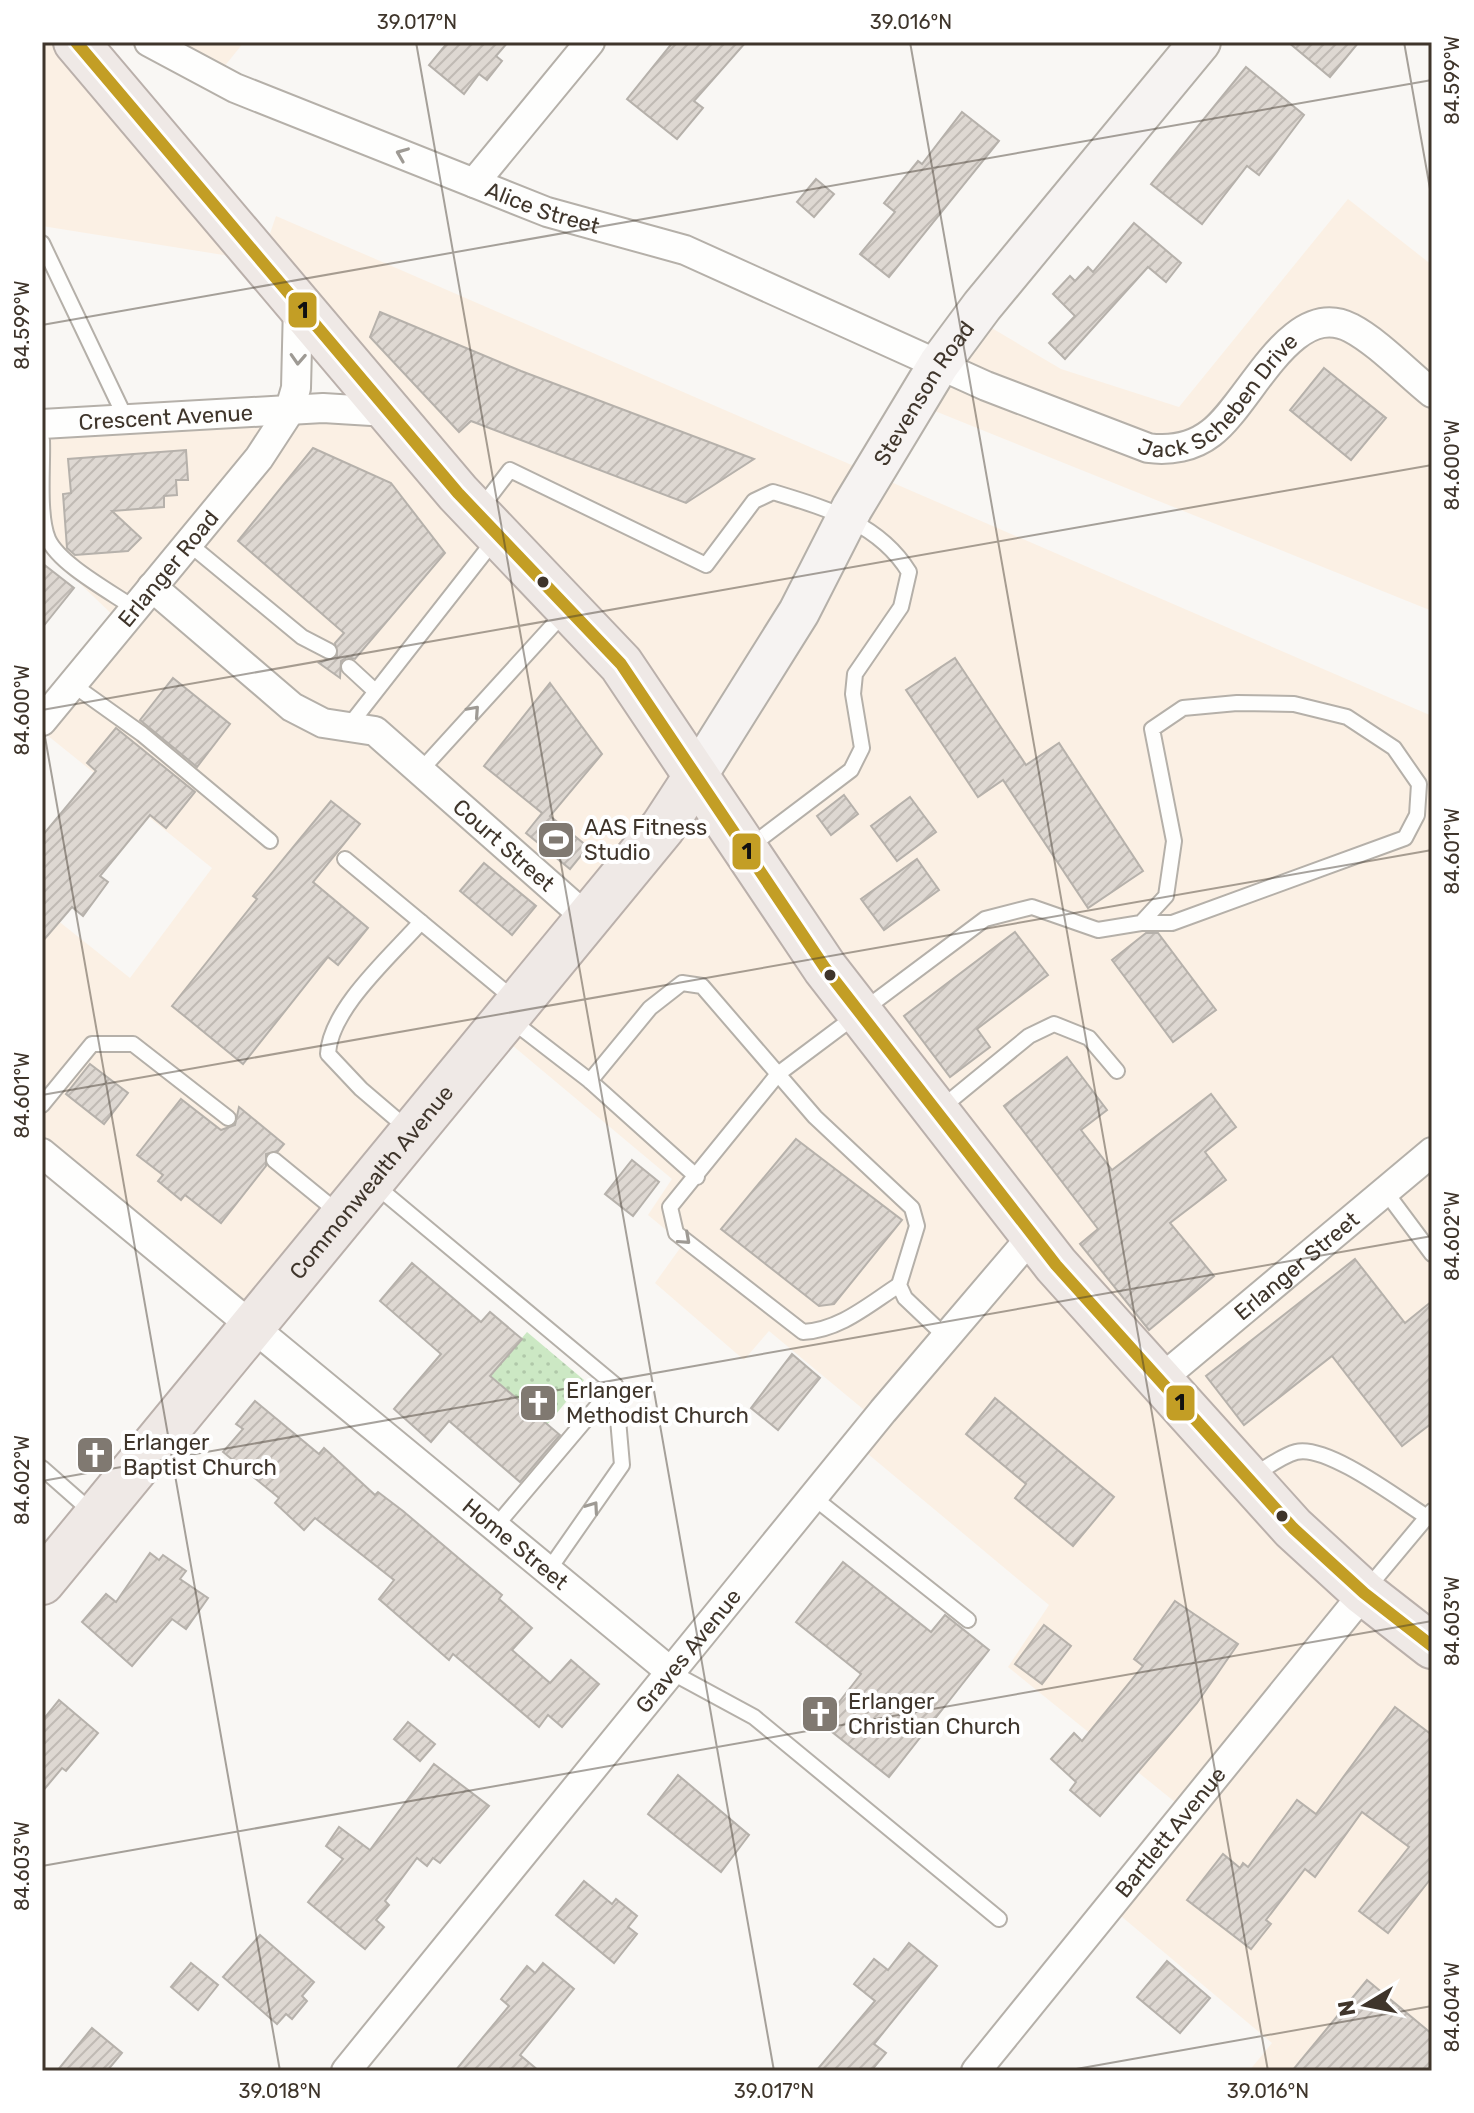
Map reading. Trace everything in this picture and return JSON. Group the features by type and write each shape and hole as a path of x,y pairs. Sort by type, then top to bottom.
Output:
{"main road":[{"path":"76,42 388,412 487,524 621,664 695,778 858,1011 1033,1235 1293,1528 1364,1593 1432,1646"},
{"name":"Stevenson Road","path":"695,778 799,612 848,516 939,364 982,306 1200,42"},
{"name":"Commonwealth Avenue","path":"42,1582 663,827 695,778"}],"street":[{"name":"Alice Street","path":"149,42 235,88 547,212 685,250 939,364"},
{"path":"474,183 590,42"},
{"name":"Erlanger Road","path":"42,721 259,458 289,412 299,359 298,305"},
{"name":"Jack Scheben Drive","path":"939,364 1148,448 1167,451 1193,444 1211,433 1288,341 1311,326 1327,321 1351,328 1432,393"},
{"path":"289,412 345,408 388,412"},
{"name":"Crescent Avenue","path":"42,424 289,412"},
{"name":"Court Street","path":"143,598 292,707 323,723 375,731 422,769 588,919"},
{"name":"Erlanger Street","path":"1160,1380 1432,1152"},
{"name":"Home Street","path":"42,1153 671,1672"},
{"name":"Graves Avenue","path":"346,2071 813,1497 1033,1235"},
{"name":"Bartlett Avenue","path":"976,2071 1364,1593"}],"lane":[{"path":"42,243 126,419"},
{"path":"42,440 44,522 48,540 66,560 143,598"},
{"path":"348,727 487,524 510,470 706,565 754,501 773,492 848,516 898,555 909,572 901,607 855,674 853,694 862,748 851,770 745,851"},
{"path":"188,543 302,637 329,651"},
{"path":"422,769 569,608"},
{"path":"349,667 375,691"},
{"path":"72,684 142,734 270,841"},
{"path":"590,1081 650,1008 682,983 702,986 778,1074 815,1117 912,1208 917,1226 899,1285 825,1331 803,1332 676,1233 670,1207 778,1074 858,1011 985,919 1006,911 1032,907 1098,930 1141,923 1172,923 1405,838 1417,815 1419,784 1394,748 1347,717 1294,704 1237,703 1183,708 1152,729 1174,841 1166,896 1141,923"},
{"path":"345,859 421,922 512,1010 697,1177"},
{"path":"412,1132 361,1089 328,1054 328,1038 338,1018 421,922"},
{"path":"937,1112 1029,1036 1054,1024 1089,1038 1117,1071"},
{"path":"42,1105 92,1044 133,1044 228,1118"},
{"path":"274,1160 344,1217"},
{"path":"372,1182 615,1385 622,1465 548,1571"},
{"path":"1385,1191 1432,1254"},
{"path":"899,1285 905,1298 946,1337"},
{"path":"495,1527 615,1385"},
{"path":"1249,1478 1294,1452 1308,1451 1430,1514 1364,1593"},
{"path":"42,1468 97,1515"},
{"path":"813,1497 968,1620"},
{"name":"Home Street","path":"671,1672 754,1717 999,1919"}],"shaded area":[{"path":"42,42 78,42 261,260 276,216 1432,716 1432,2071 1249,2071 1272,2043 1109,1906 1186,1811 1008,1667 1049,1605 856,1444 875,1419 769,1331 744,1360 655,1283 683,1244 648,1215 672,1179 495,1031 252,1328 42,1153 42,908 130,978 212,868 42,731 122,624 42,547 42,424 386,412 261,261 42,226"},
{"path":"149,42 244,42 215,78"},
{"path":"1348,199 1432,265 1432,611 915,403 973,317 1061,369 1179,407"}],"green space":[{"path":"527,1332 584,1380 547,1425 490,1376"}],"building":[{"path":"448,42 508,42 496,56 502,61 487,80 479,74 464,94 429,65"},
{"path":"673,42 746,42 694,101 703,108 677,139 627,99"},
{"path":"1288,42 1359,42 1330,77"},
{"path":"1246,67 1304,115 1259,175 1247,166 1202,224 1151,184"},
{"path":"962,112 999,141 889,277 860,254 895,212 884,203 918,161 922,164"},
{"path":"816,179 834,194 814,217 797,202"},
{"path":"1134,223 1181,263 1166,282 1148,267 1065,359 1049,343 1075,316 1053,294 1070,276 1075,281 1088,267 1093,272"},
{"path":"380,312 521,371 754,459 686,503 471,421 459,432 370,337"},
{"path":"1324,368 1386,418 1351,460 1290,410"},
{"path":"313,448 391,483 445,553 355,659 347,657 341,661 340,678 319,663 337,656 335,643 344,633 238,541"},
{"path":"186,450 188,480 176,480 177,495 164,496 164,507 112,511 141,538 128,551 75,555 67,548 63,494 71,493 68,459"},
{"path":"42,563 74,588 42,628"},
{"path":"955,658 1026,765 1059,743 1143,871 1088,908 1003,780 978,797 906,690"},
{"path":"173,678 230,724 197,767 140,720"},
{"path":"550,683 602,754 550,816 588,847 570,869 526,833 542,813 484,766"},
{"path":"116,728 195,792 166,828 150,815 100,876 108,882 83,916 72,907 42,942 42,836 96,771 87,763"},
{"path":"844,795 858,814 831,835 817,816"},
{"path":"910,797 936,832 897,861 871,826"},
{"path":"331,801 360,824 313,882 368,928 338,965 328,957 243,1064 172,1006 257,899 253,896"},
{"path":"917,859 939,890 884,930 861,899"},
{"path":"484,863 536,906 512,935 460,891"},
{"path":"1015,932 1048,975 977,1029 990,1047 950,1077 904,1016"},
{"path":"1146,933 1158,933 1216,1010 1173,1042 1112,960"},
{"path":"1067,1057 1107,1110 1081,1130 1112,1170 1211,1094 1236,1127 1205,1152 1226,1180 1170,1223 1214,1276 1149,1330 1080,1244 1098,1229 1004,1106"},
{"path":"90,1064 128,1093 104,1124 66,1094"},
{"path":"181,1099 221,1130 235,1125 239,1107 284,1144 278,1151 266,1154 266,1166 221,1223 185,1195 181,1200 158,1181 163,1175 137,1155"},
{"path":"796,1139 902,1220 834,1304 819,1306 721,1229"},
{"path":"632,1160 659,1182 633,1216 605,1194"},
{"path":"1355,1259 1405,1323 1432,1301 1432,1423 1402,1446 1332,1356 1244,1425 1206,1376"},
{"path":"412,1263 481,1322 490,1312 522,1339 490,1376 560,1435 520,1482 449,1421 431,1442 394,1409 441,1354 380,1301"},
{"path":"792,1354 820,1378 778,1430 751,1408"},
{"path":"995,1398 1114,1497 1073,1546 1015,1498 1026,1484 966,1434"},
{"path":"255,1401 319,1454 324,1448 375,1495 378,1492 403,1511 502,1595 499,1599 532,1628 512,1650 550,1683 571,1660 599,1684 562,1727 548,1715 539,1727 453,1654 449,1660 379,1599 394,1580 315,1518 304,1530 275,1503 279,1498 223,1452 243,1429 236,1424"},
{"path":"150,1553 159,1560 163,1555 186,1571 180,1579 208,1598 186,1629 172,1619 132,1666 82,1622 106,1594 116,1602"},
{"name":"Erlanger Christian Church","path":"843,1562 931,1632 945,1615 989,1650 889,1777 822,1724 861,1674 796,1622"},
{"path":"1175,1601 1238,1644 1197,1703 1100,1816 1070,1790 1076,1782 1051,1759 1074,1733 1082,1741 1143,1666 1134,1659"},
{"path":"1044,1625 1071,1646 1042,1684 1015,1664"},
{"path":"59,1700 98,1733 66,1771 62,1768 42,1792 42,1721"},
{"path":"1395,1707 1432,1735 1432,1877 1388,1933 1359,1911 1409,1847 1362,1812 1315,1877 1305,1869 1266,1920 1271,1924 1251,1949 1187,1900 1223,1854 1240,1868 1243,1863 1248,1867 1297,1800 1316,1814"},
{"path":"408,1722 435,1744 420,1761 394,1739"},
{"path":"434,1764 489,1806 440,1863 433,1858 427,1866 417,1858 385,1901 389,1905 376,1920 384,1927 365,1949 308,1902 343,1859 326,1846 339,1827 370,1850"},
{"path":"678,1775 749,1835 721,1872 648,1814"},
{"path":"584,1881 612,1904 616,1899 637,1916 628,1927 637,1934 614,1963 556,1915"},
{"path":"260,1935 314,1982 302,1996 307,2001 292,2019 286,2014 277,2024 223,1977"},
{"path":"909,1943 937,1966 874,2044 886,2053 871,2071 816,2071 875,2001 854,1984 874,1959 888,1970"},
{"path":"1167,1961 1210,1998 1180,2033 1137,1997"},
{"path":"191,1963 218,1985 198,2010 171,1987"},
{"path":"543,1963 574,1989 520,2055 539,2071 455,2071 509,2006 501,1999 527,1966 535,1973"},
{"path":"1367,1980 1432,2034 1432,2063 1426,2071 1292,2071"},
{"path":"92,2028 122,2053 107,2071 57,2071"}],"transit line":[{"name":"1","path":"76,42 458,493 621,664 825,968 1056,1265 1293,1528 1364,1593 1432,1646"}],"place":[{"name":"AAS Fitness Studio","path":"556,840"},
{"name":"Erlanger Methodist Church","path":"538,1403"},
{"name":"Erlanger Baptist Church","path":"95,1455"},
{"name":"Erlanger Christian Church","path":"820,1714"}]}
